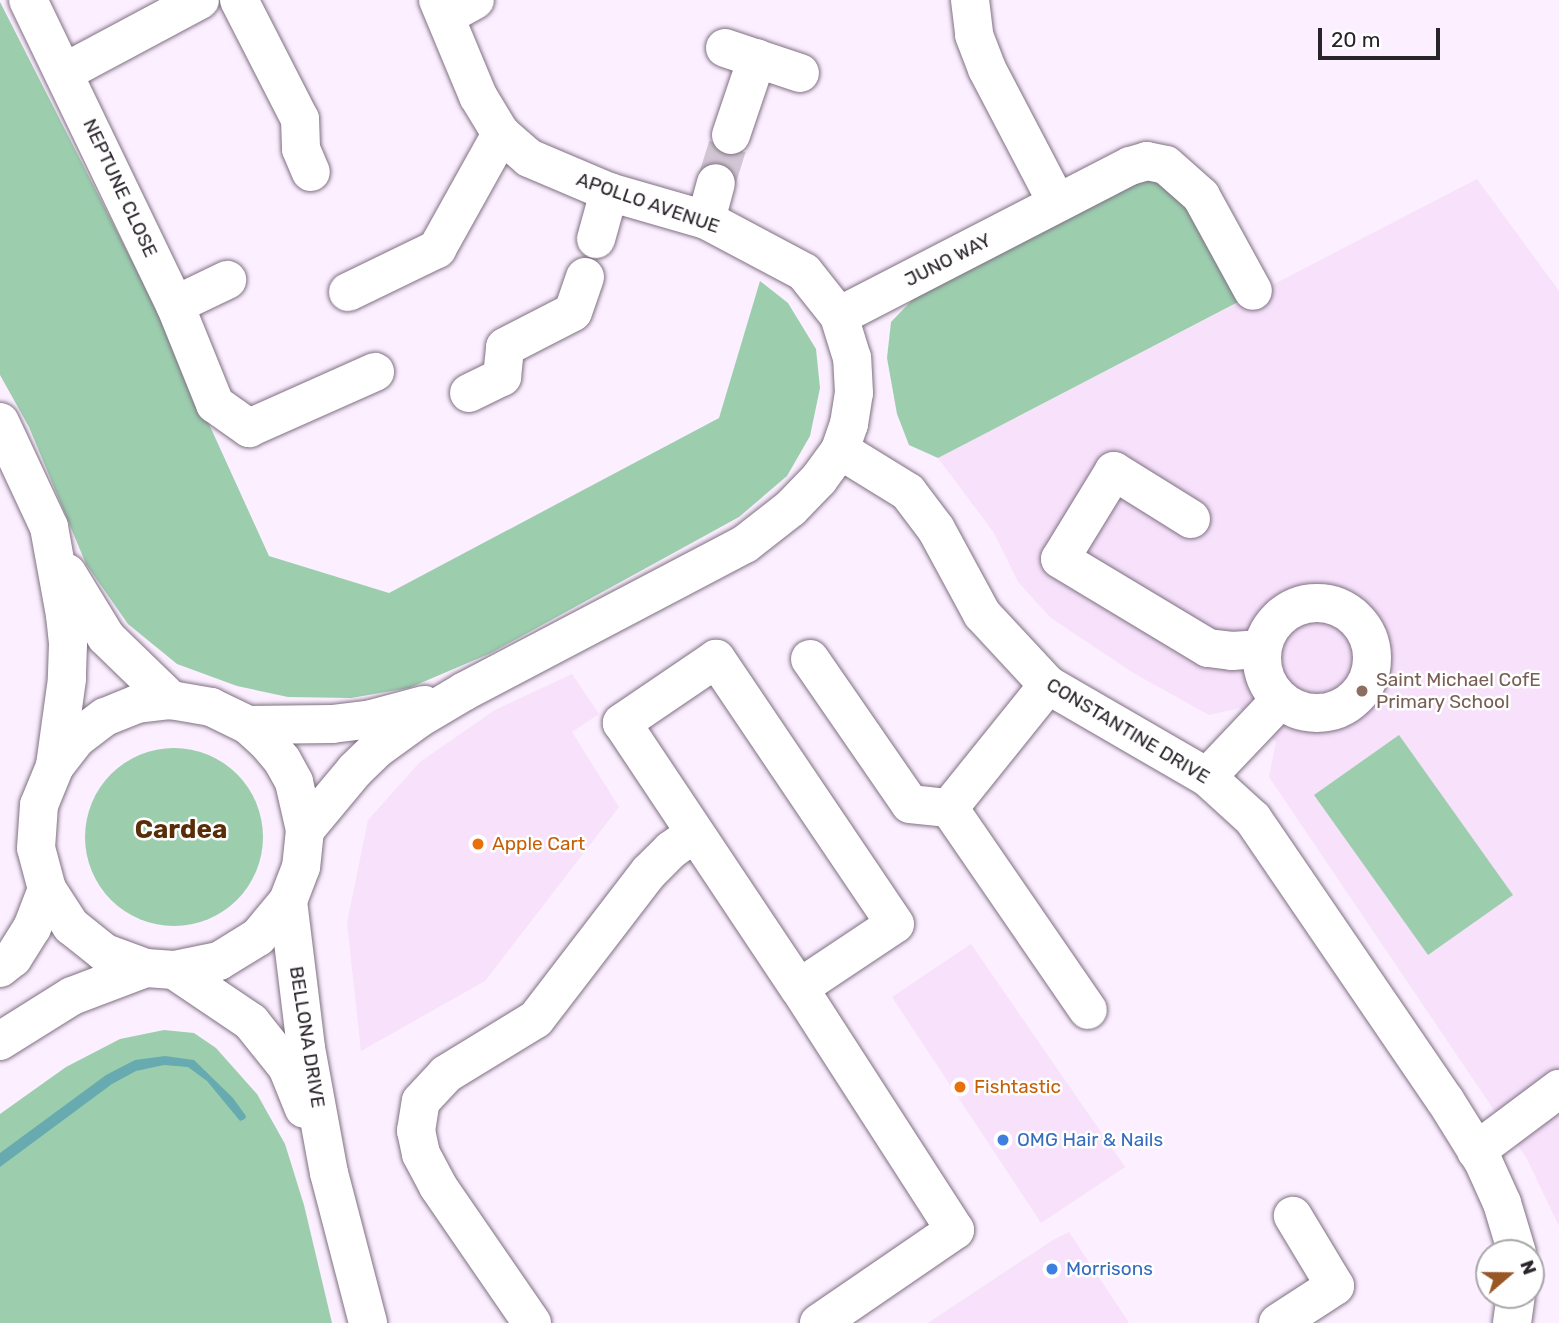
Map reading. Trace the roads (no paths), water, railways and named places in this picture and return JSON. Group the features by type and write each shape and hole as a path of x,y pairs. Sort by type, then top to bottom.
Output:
{"street":[{"name":"NEPTUNE CLOSE","path":"28,0 175,304 215,404 249,428 375,372"},
{"path":"65,72 200,0"},
{"path":"239,0 300,119 301,149 311,172"},
{"path":"970,0 974,34 987,69 1070,197"},
{"name":"APOLLO AVENUE","path":"305,830 355,770 378,748 465,691 745,544 792,508 840,450 849,424 854,394 852,358 839,316 804,272 706,220 609,192 529,158 501,134 478,96 453,5"},
{"path":"730,135 741,53 800,73"},
{"path":"348,292 437,249 501,134"},
{"name":"JUNO WAY","path":"839,316 1129,166 1147,161 1166,165 1201,196 1253,291"},
{"path":"706,220 716,183"},
{"path":"596,239 609,192"},
{"path":"469,393 502,377 505,347 573,312 585,277"},
{"path":"175,304 227,280"},
{"path":"0,422 31,483 53,543 84,606 106,637 171,700"},
{"name":"CONSTANTINE DRIVE","path":"840,450 908,492 936,529 982,614 1048,685 1207,778 1253,819 1476,1151 1503,1203 1513,1239"},
{"path":"1191,519 1114,471 1060,559 1208,648 1232,651 1262,649"},
{"path":"53,543 68,644 55,766"},
{"path":"1311,602 1329,604 1346,611 1360,623 1369,639 1373,657 1370,675 1361,691 1348,704 1332,712 1314,714 1295,709 1280,700 1269,685 1262,668 1262,649 1267,632 1279,617 1294,607 1311,602"},
{"path":"799,988 895,924 716,659 622,723 799,988 955,1230 819,1323"},
{"path":"810,659 910,804 949,808 1088,1010"},
{"path":"949,808 1048,685"},
{"name":"APOLLO AVENUE","path":"248,725 332,724 371,719 411,710 465,691"},
{"path":"0,1041 72,996 160,969 219,961 258,937 288,901 301,867 305,830 302,806 282,760 248,725 211,707 171,700 137,704 104,718 77,738 55,766"},
{"path":"1207,778 1280,700"},
{"name":"BELLONA DRIVE","path":"55,766 40,805 36,848 47,889 71,926 105,953 160,969 251,1022 287,1068 329,1173"},
{"path":"532,1323 438,1186 421,1154 416,1131 421,1101 446,1074 536,1019 649,873 671,850 695,833"},
{"path":"0,968 13,958 32,928 47,889"},
{"name":"BELLONA DRIVE","path":"288,901 306,1048 329,1173 368,1323"},
{"path":"1476,1151 1559,1089"},
{"path":"1278,1323 1335,1286 1293,1216"}],"water":[{"path":"165,1056 194,1060 233,1098 246,1116 245,1119 240,1121 207,1081 188,1067 164,1065 136,1071 112,1084 0,1167 0,1153 106,1075 135,1060"}],"tunnel":[{"path":"716,183 731,135"}],"place":[{"name":"Saint Michael CofE Primary School","path":"1362,691"},
{"name":"Apple Cart","path":"478,844"},
{"name":"Fishtastic","path":"960,1087"},
{"name":"OMG Hair & Nails","path":"1003,1140"},
{"name":"Morrisons","path":"1052,1269"}],"district":[{"name":"Cardea","path":"181,830"}]}
